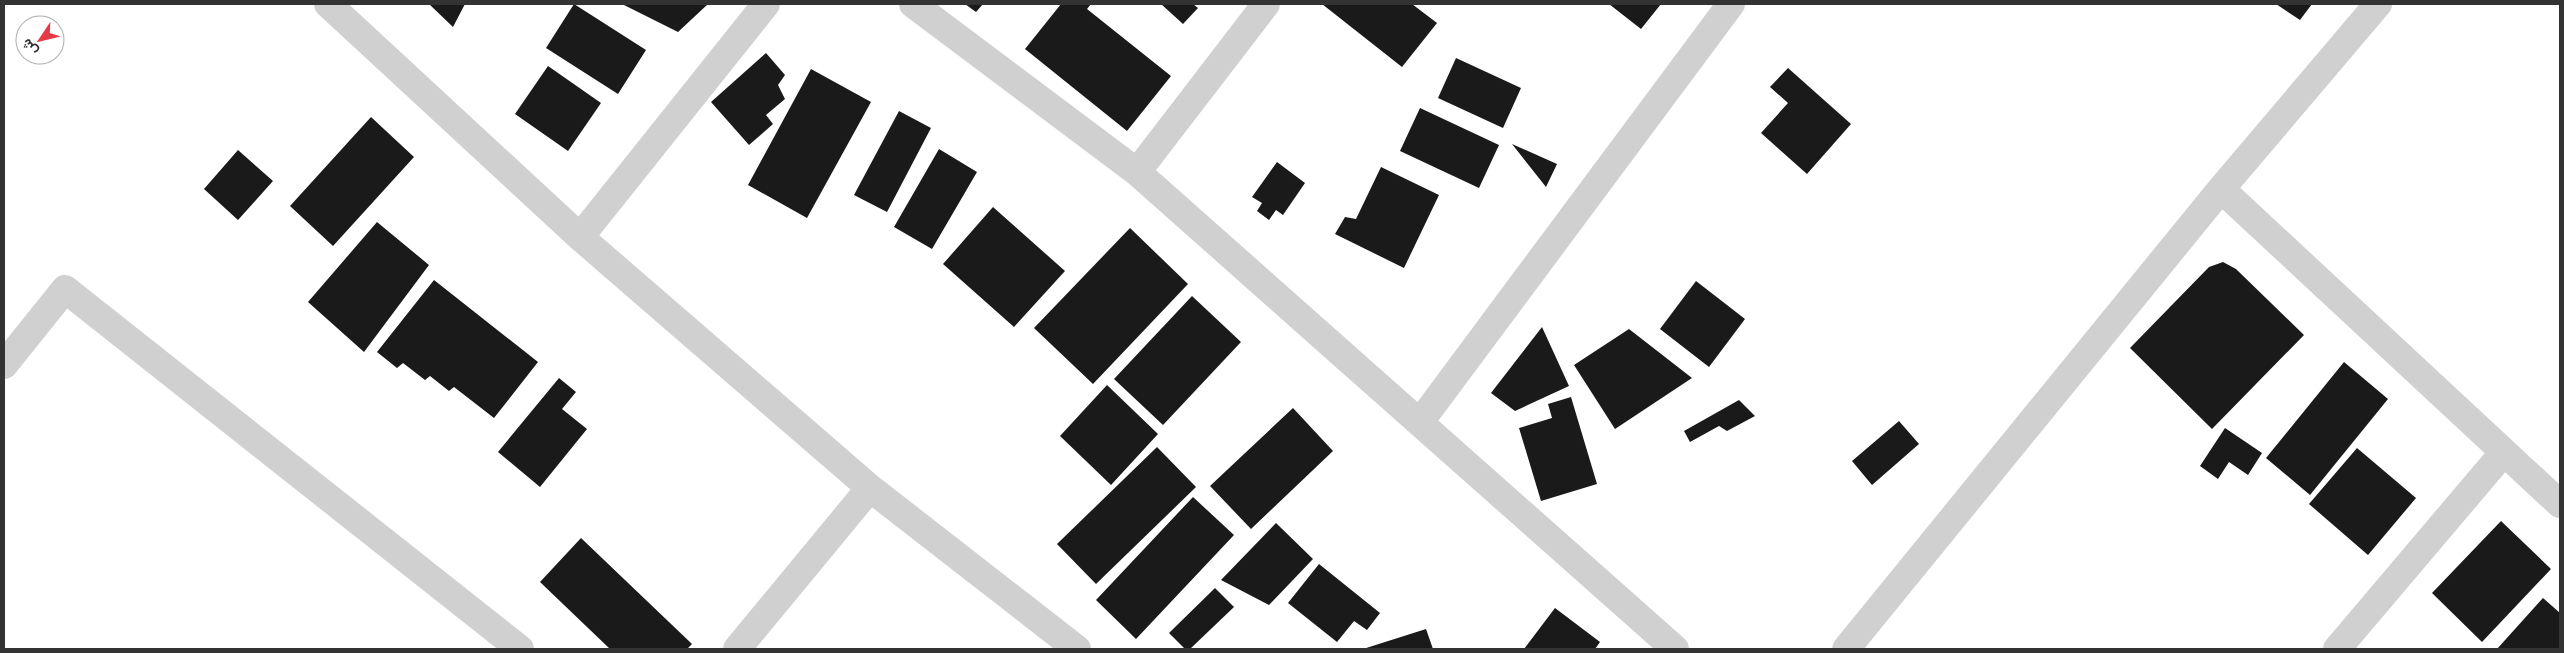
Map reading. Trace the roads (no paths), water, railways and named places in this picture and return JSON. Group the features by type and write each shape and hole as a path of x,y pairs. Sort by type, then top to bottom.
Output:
{"street":[{"path":"328,4 580,237 870,488 1077,649"},
{"path":"580,237 766,4"},
{"path":"913,4 1137,172 1675,649"},
{"path":"1137,172 1266,4"},
{"path":"1420,422 1731,4"},
{"path":"1846,649 2220,189 2378,4"},
{"path":"2220,189 2560,504"},
{"path":"4,365 65,288 520,649"},
{"path":"2337,649 2504,452"},
{"path":"737,649 870,488"}]}
